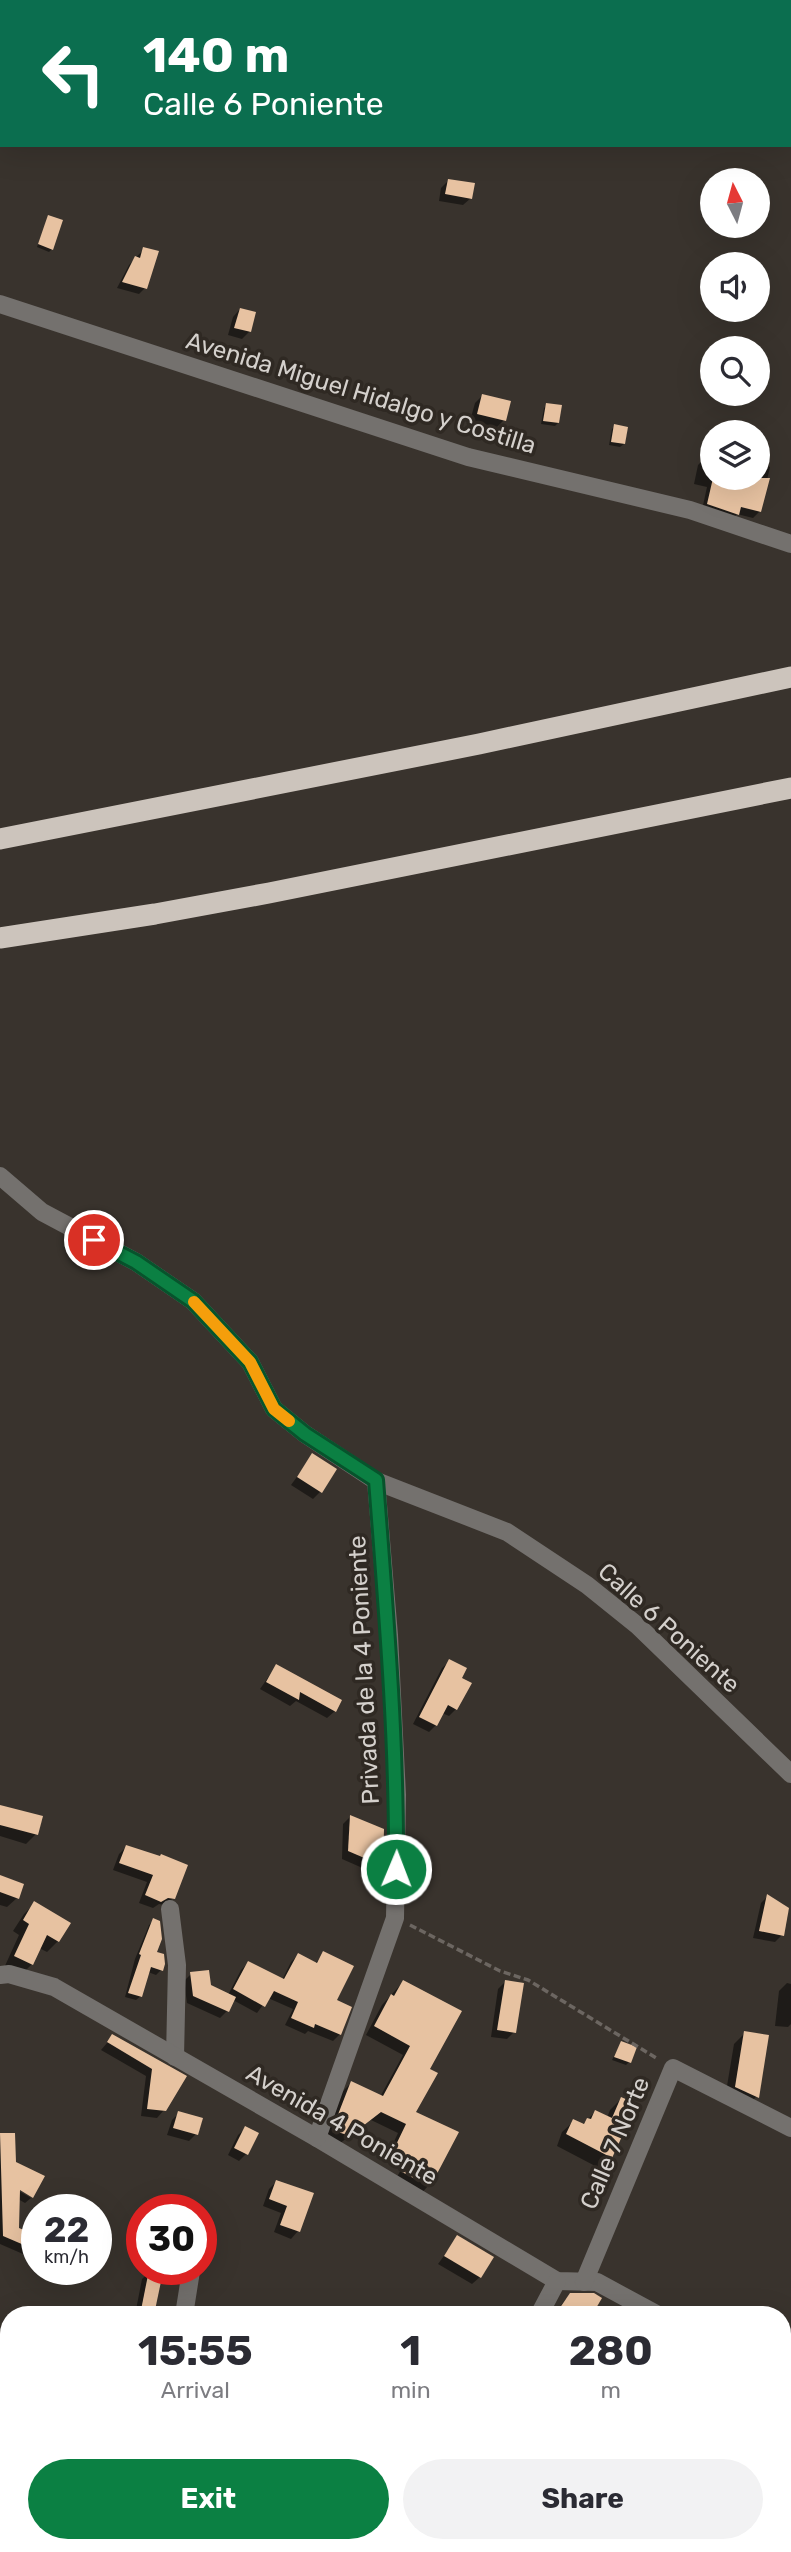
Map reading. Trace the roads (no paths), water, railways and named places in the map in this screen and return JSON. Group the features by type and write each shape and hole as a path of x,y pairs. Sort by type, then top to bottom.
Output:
{"highway":[{"path":"0,839 480,744 791,677"},
{"path":"0,938 244,898 791,788"}],"street":[{"name":"Avenida Miguel Hidalgo y Costilla","path":"0,304 468,457 690,510 791,544"},
{"name":"Calle 6 Poniente","path":"0,1176 42,1212 136,1262 193,1301 250,1362 274,1409 305,1434 376,1480 507,1532 587,1586 638,1626 791,1774"},
{"name":"Privada de la 4 Poniente","path":"317,2138 396,1917 397,1795 389,1635 376,1480"},
{"path":"170,1909 177,1965 175,2057"},
{"name":"Avenida 4 Poniente","path":"0,1975 9,1974 54,1987 317,2138 557,2281 597,2282 641,2306"},
{"name":"Calle 7 Norte","path":"584,2282 673,2068 791,2128"},
{"path":"544,2306 557,2281"},
{"path":"185,2306 189,2285"}]}
